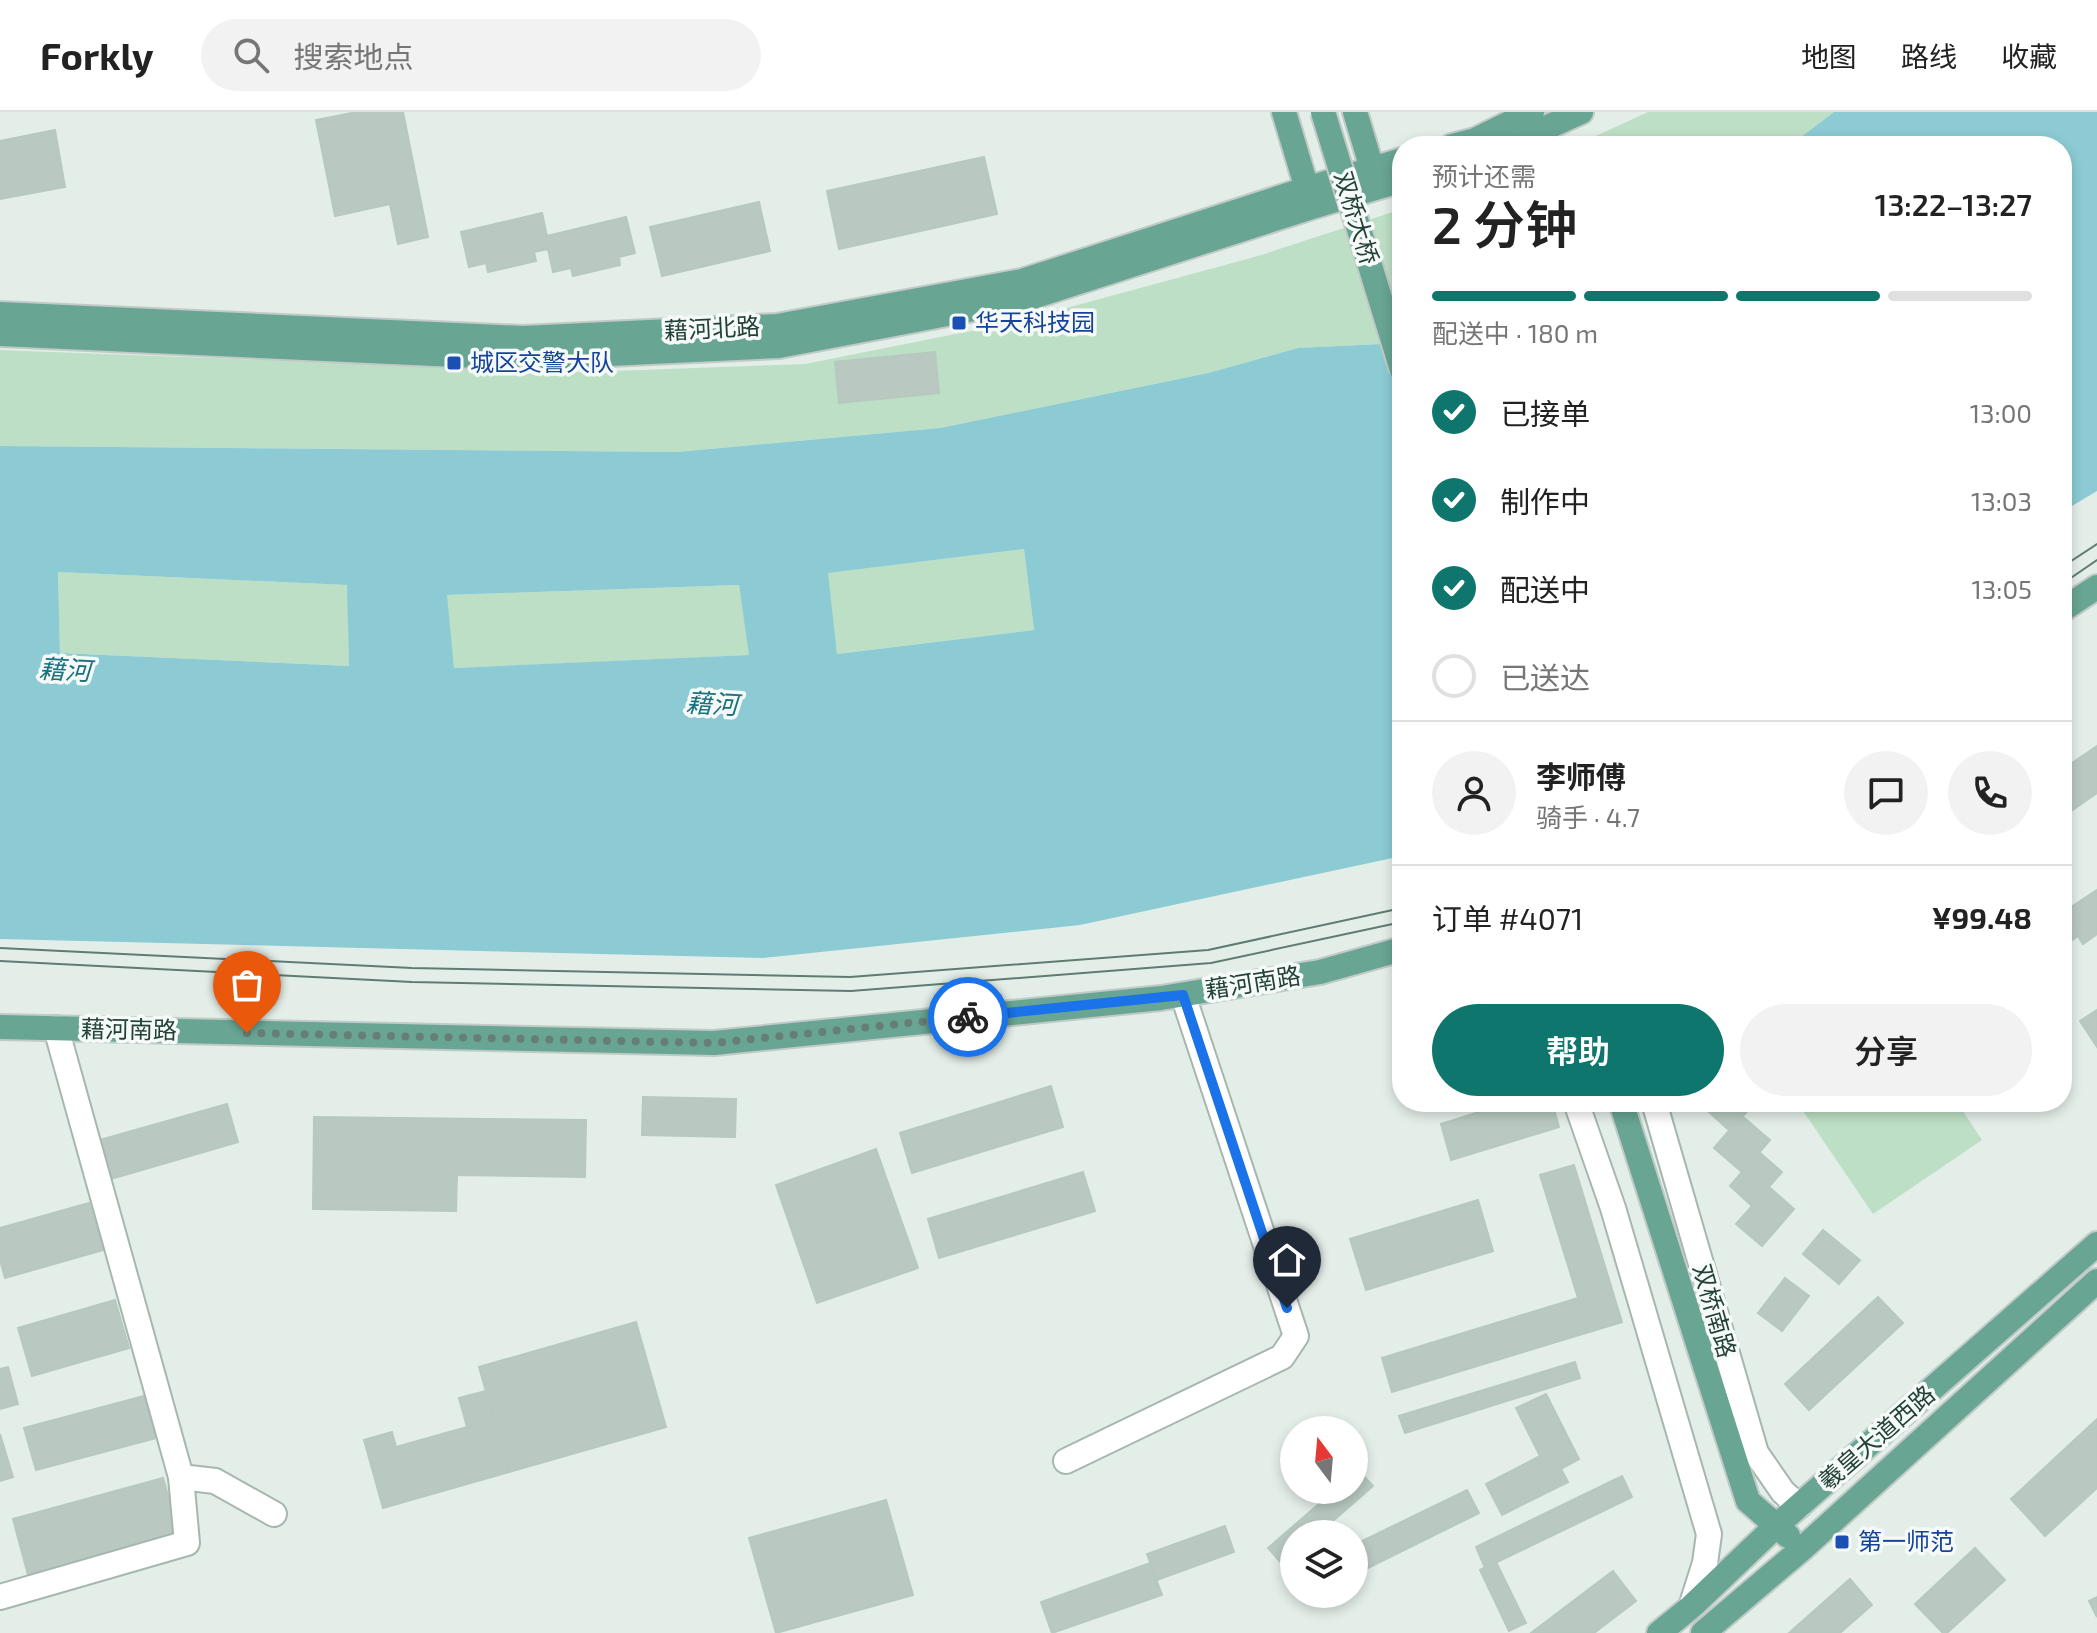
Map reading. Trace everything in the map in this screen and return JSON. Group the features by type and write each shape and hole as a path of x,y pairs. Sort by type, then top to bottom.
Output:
{"main road":[{"path":"1284,112 1309,198"},
{"name":"双桥大桥","path":"1323,112 1392,337"},
{"path":"1355,112 1375,178"},
{"path":"1483,136 1532,112"},
{"path":"1528,136 1581,112"},
{"name":"藉河北路","path":"0,314 523,338 777,326 1022,281 1375,178 1392,167"},
{"name":"藉河北路","path":"1375,178 1392,179"},
{"name":"藉河北路","path":"0,334 523,358 779,346 1026,299 1309,198"},
{"path":"2072,603 2097,587"},
{"name":"藉河南路","path":"0,1027 714,1043 1183,995 1320,972 1392,952"},
{"path":"1624,1112 1748,1501 1803,1548"},
{"name":"羲皇大道西路","path":"1659,1633 2097,1244"},
{"name":"羲皇大道西路","path":"1703,1633 1803,1548 2097,1281"}],"street":[{"path":"1066,1461 1282,1357 1296,1336 1183,995"},
{"path":"0,1597 187,1543 181,1477 56,1028"},
{"path":"1579,1112 1613,1208 1709,1534 1705,1563 1691,1607"},
{"name":"双桥南路","path":"1657,1112 1756,1453 1783,1492 1799,1506"},
{"path":"181,1477 215,1481 274,1514"}],"green space":[{"path":"1648,112 1834,112 1802,136 1596,136"},
{"path":"1392,212 1392,343 1298,348 1208,373 940,428 677,452 0,446 0,350 585,372 805,364 1011,323 1258,256"},
{"path":"1024,549 1034,630 837,654 827,573"},
{"path":"58,572 348,585 349,666 60,653"},
{"path":"739,585 750,655 454,668 446,595"},
{"path":"1804,1112 1964,1112 1982,1140 1873,1214"}],"water":[{"path":"1834,112 2097,112 2097,491 2072,506 2072,136 1802,136"},
{"name":"藉河","path":"1392,343 1392,858 1080,925 763,958 0,939 0,446 677,452 940,428 1208,373 1298,348","holes":["1024,549 1034,630 837,654 828,573","58,572 347,585 349,666 60,653","739,585 749,655 454,668 447,595"]}],"building":[{"path":"357,112 403,112 428,237 398,244 390,204 335,216 316,120"},
{"path":"55,130 65,187 0,199 0,141"},
{"path":"984,157 997,214 839,249 827,191"},
{"path":"759,202 770,251 662,276 650,227"},
{"path":"542,213 547,236 626,217 635,253 619,257 620,265 573,276 571,268 553,272 548,249 534,252 536,261 488,272 486,263 469,267 461,232"},
{"path":"935,352 939,393 839,403 835,362"},
{"path":"2097,746 2097,793 2072,810 2072,763"},
{"path":"2097,890 2097,934 2083,944 2078,936 2072,940 2072,906"},
{"path":"2097,1010 2097,1047 2080,1021"},
{"path":"1051,1086 1063,1127 912,1173 900,1133"},
{"path":"643,1097 736,1099 735,1137 642,1135"},
{"path":"227,1104 238,1142 104,1181 93,1142"},
{"path":"1479,1112 1555,1112 1559,1127 1451,1160 1441,1124"},
{"path":"1709,1112 1746,1112 1730,1131"},
{"path":"1742,1116 1770,1140 1742,1172 1714,1148"},
{"path":"314,1117 586,1120 585,1177 457,1175 456,1211 313,1209"},
{"path":"876,1149 918,1268 817,1303 776,1185"},
{"path":"1759,1152 1782,1172 1752,1206 1730,1186"},
{"path":"1574,1165 1622,1322 1392,1392 1382,1358 1578,1298 1540,1175"},
{"path":"1083,1172 1095,1211 939,1258 928,1219"},
{"path":"1769,1187 1794,1209 1762,1246 1736,1224"},
{"path":"1478,1200 1493,1251 1366,1290 1350,1239"},
{"path":"89,1203 103,1250 5,1278 0,1260 0,1228"},
{"path":"1823,1230 1860,1260 1839,1284 1803,1254"},
{"path":"1785,1278 1809,1296 1782,1331 1758,1313"},
{"path":"1878,1297 1903,1323 1809,1410 1785,1384"},
{"path":"115,1300 129,1348 32,1376 18,1328"},
{"path":"636,1322 666,1427 509,1472 479,1367"},
{"path":"1575,1362 1580,1378 1405,1433 1399,1416"},
{"path":"8,1367 18,1404 0,1409 0,1369"},
{"path":"486,1391 509,1472 383,1508 364,1440 392,1432 396,1447 467,1427 459,1398"},
{"path":"1546,1394 1579,1459 1561,1469 1568,1482 1502,1515 1486,1484 1540,1456 1516,1408"},
{"path":"144,1396 156,1438 36,1470 24,1428"},
{"path":"2097,1419 2097,1488 2045,1536 2011,1499"},
{"path":"0,1434 13,1477 0,1481"},
{"path":"1622,1476 1632,1497 1485,1568 1476,1547"},
{"path":"163,1478 179,1534 28,1575 13,1519"},
{"path":"1467,1490 1479,1513 1368,1568 1368,1538"},
{"path":"886,1500 913,1595 776,1633 749,1538"},
{"path":"1319,1504 1352,1504 1334,1520 1300,1520"},
{"path":"1225,1526 1234,1552 1157,1580 1147,1554"},
{"path":"1280,1538 1280,1562 1268,1548"},
{"path":"1975,1548 2005,1580 1947,1633 1943,1633 1915,1604"},
{"path":"1496,1562 1526,1623 1509,1631 1480,1570"},
{"path":"1150,1563 1162,1595 1052,1633 1041,1602"},
{"path":"1613,1571 1636,1601 1594,1633 1531,1633"},
{"path":"1850,1579 1872,1605 1840,1633 1789,1633"},
{"path":"2097,1597 2097,1617 2089,1601"}],"tram line":[{"path":"2072,560 2097,544"},
{"path":"2072,577 2097,560"},
{"path":"0,948 412,968 850,977 1208,950 1392,910"},
{"path":"0,961 412,982 851,991 1211,963 1392,924"}],"way so far":[{"path":"247,1033 714,1043 968,1017"}],"place":[{"name":"华天科技园","path":"959,323"},
{"name":"城区交警大队","path":"454,363"},
{"name":"第一师范","path":"1842,1542"}],"route":[{"path":"968,1017 1183,995 1287,1308"}]}
